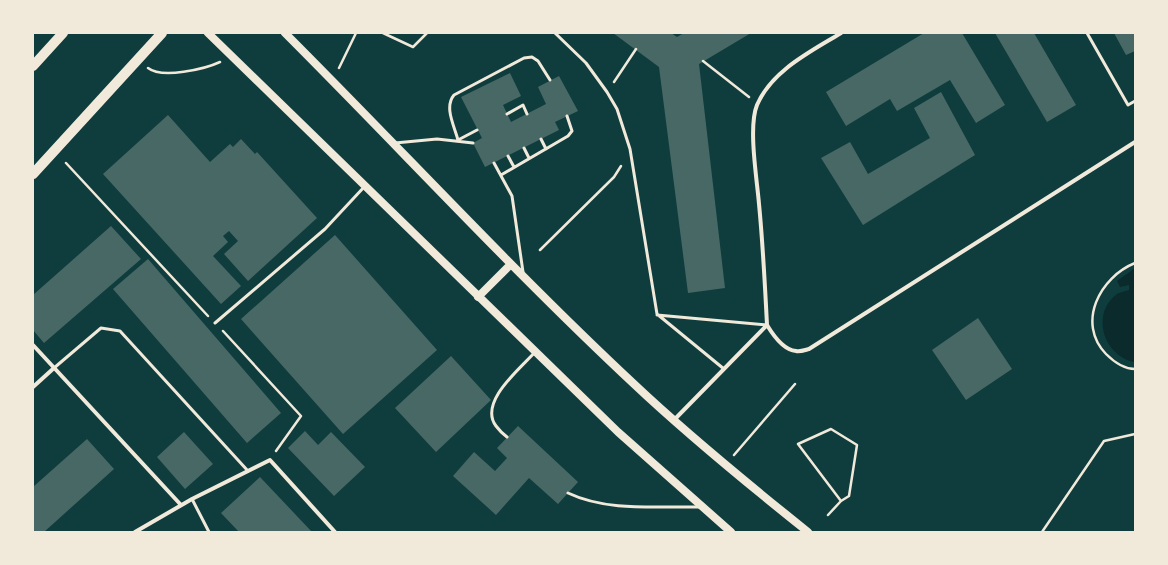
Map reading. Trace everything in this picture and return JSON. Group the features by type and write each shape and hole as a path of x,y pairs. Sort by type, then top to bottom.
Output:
{"main road":[{"path":"33,66 63,33"},
{"path":"33,174 162,33"},
{"path":"208,33 234,56 478,297 618,432 731,532"},
{"path":"285,33 511,264 633,383 674,420 808,532"},
{"path":"478,297 511,264"}],"street":[{"path":"842,33 792,64 770,84 757,104 753,126 764,260 767,325 777,339 786,347 796,351 809,349 1135,142"},
{"path":"674,420 767,325"},
{"path":"33,345 181,505"},
{"path":"33,387 54,368"},
{"path":"135,532 192,499 270,460 335,532"}],"lane":[{"path":"555,33 586,63 607,92 617,109 630,150 657,314 724,369"},
{"path":"1087,33 1128,105 1135,102"},
{"path":"458,140 449,108 449,101 454,95 524,58 532,57 538,61 550,80"},
{"path":"507,114 523,106 528,114"},
{"path":"501,175 568,136 572,131 567,116"},
{"path":"458,140 477,130"},
{"path":"394,144 437,139 458,140 473,143"},
{"path":"541,139 546,149"},
{"path":"524,148 529,158"},
{"path":"508,156 514,167"},
{"path":"494,163 512,196 515,230 523,276"},
{"path":"215,323 325,228 365,186"},
{"path":"657,314 767,325"},
{"path":"54,368 101,328 120,331 248,471"},
{"path":"507,437 495,426 492,416 493,405 498,392 535,352"},
{"path":"568,493 581,499 612,506 701,507"},
{"path":"192,499 209,532"}],"path":[{"path":"333,81 356,33"},
{"path":"383,33 413,47 427,33"},
{"path":"607,92 636,49"},
{"path":"138,60 152,70 175,72 207,68 234,56"},
{"path":"703,61 757,104"},
{"path":"540,250 614,177 630,150"},
{"path":"66,163 301,416 270,460"},
{"path":"1135,263 1124,268 1111,278 1092,313 1092,331 1099,347 1111,359 1128,369 1135,369"},
{"path":"726,464 795,384"},
{"path":"828,515 841,501 849,496 857,445 831,429 798,444 841,501"},
{"path":"1042,532 1104,441 1135,434"}],"water":[{"path":"1135,268 1135,362 1124,358 1115,352 1104,334 1103,323 1104,312 1109,302 1117,294 1129,290 1129,285 1120,287 1117,281"}],"building":[{"path":"613,33 671,33 677,37 684,33 751,33 699,64 725,288 688,293 659,67"},
{"path":"924,33 962,33 1005,105 976,123 950,80 897,111 890,99 846,126 826,92"},
{"path":"995,33 1034,33 1076,105 1047,122"},
{"path":"1114,33 1135,33 1135,51 1126,55"},
{"path":"510,73 521,96 503,105 511,122 546,104 538,87 559,76 578,111 555,122 559,130 485,167 473,143 482,138 461,97"},
{"path":"941,92 975,155 863,225 821,158 850,142 868,174 930,138 914,108"},
{"path":"168,115 210,162 230,144 233,147 241,139 255,154 257,152 317,218 248,281 224,254 238,241 229,231 223,236 228,242 213,256 241,286 221,304 103,174"},
{"path":"111,226 141,259 44,343 33,330 33,295"},
{"path":"335,235 437,350 343,434 241,319"},
{"path":"148,259 281,413 247,443 113,289"},
{"path":"978,318 1012,369 966,400 932,350"},
{"path":"451,356 491,400 436,452 395,408"},
{"path":"518,426 578,482 558,504 529,478 496,515 453,476 474,452 495,471 507,458 497,448"},
{"path":"305,431 318,445 331,432 365,467 334,496 288,448"},
{"path":"184,432 213,464 185,489 157,457"},
{"path":"87,439 114,469 44,532 33,532 33,487"},
{"path":"260,477 312,532 239,532 221,513"}]}
